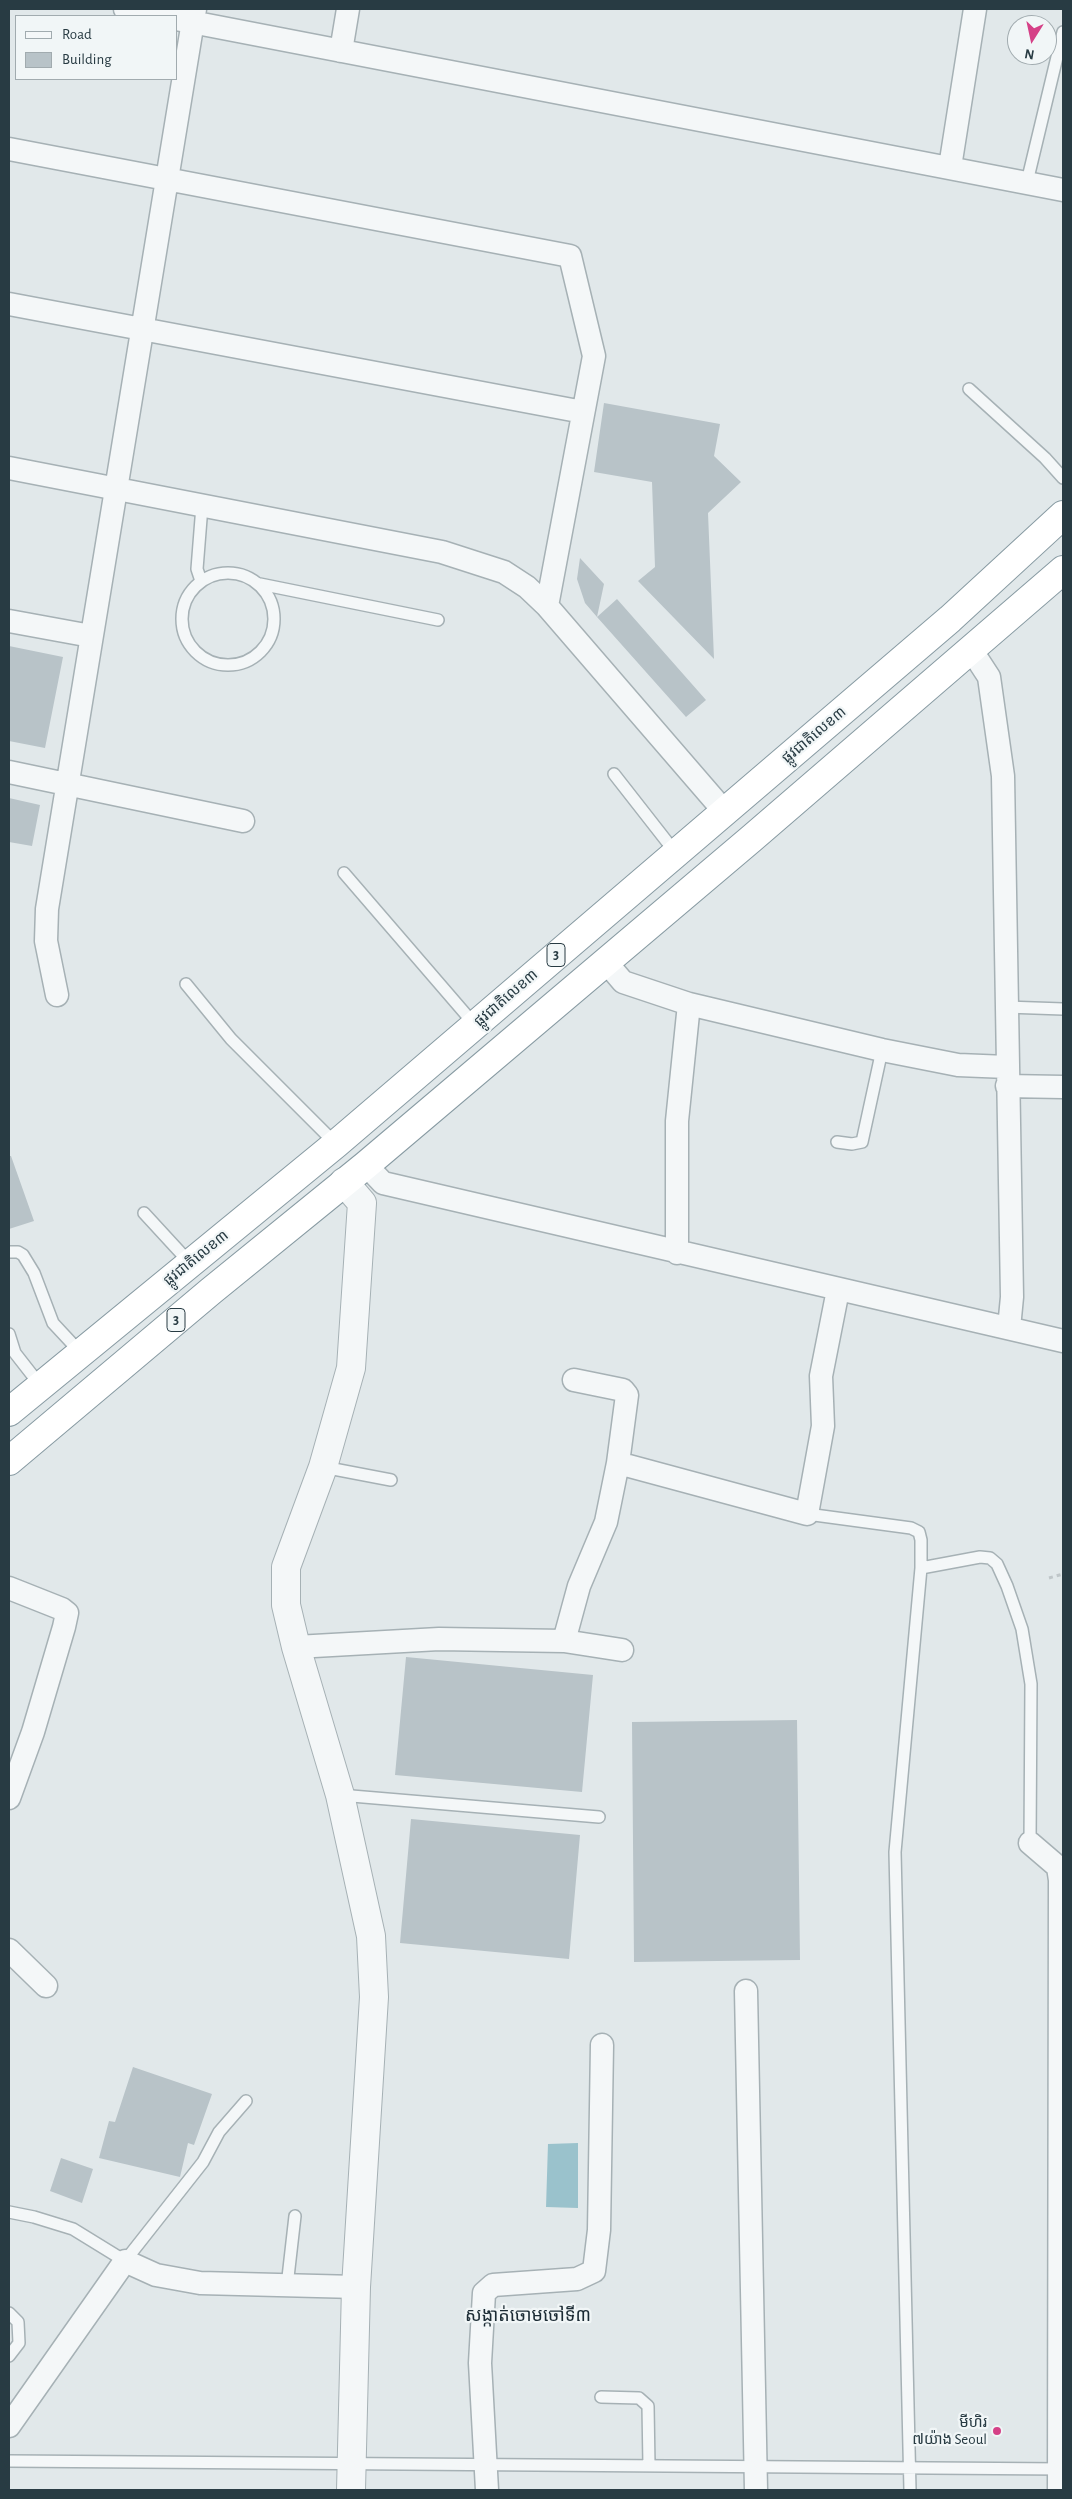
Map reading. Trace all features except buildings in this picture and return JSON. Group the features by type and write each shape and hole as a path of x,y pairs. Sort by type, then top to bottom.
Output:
{"highway":[{"name":"ផ្លូវជាតិលេខ៣","path":"9,1412 336,1144 675,852 950,619 1063,515"},
{"name":"3","path":"9,1461 344,1182 375,1174 606,962 972,651 1063,570"}],"street":[{"path":"125,9 156,15"},
{"path":"341,51 348,9"},
{"path":"950,167 975,9"},
{"path":"57,995 46,941 47,909 167,178 188,17 341,51 1063,190"},
{"path":"9,149 570,256 594,356 547,606"},
{"path":"9,304 583,412"},
{"path":"9,468 442,552 473,560 504,572 527,587 547,606 724,811"},
{"path":"9,620 91,636"},
{"path":"972,651 989,677 1003,776 1012,1297 1009,1328"},
{"path":"9,772 243,821"},
{"path":"606,962 623,982 689,1004 882,1050 1063,1088"},
{"path":"677,1253 677,1121 689,1004"},
{"path":"351,2477 356,2287 374,1997 371,1936 340,1795 296,1647 286,1605 286,1567 323,1467 351,1368 362,1203 375,1174 677,1253 1063,1341"},
{"path":"344,1182 362,1203"},
{"path":"618,1463 807,1514 823,1426 821,1376 838,1290"},
{"path":"564,1641 579,1586 606,1522 618,1463 627,1396 622,1390 574,1380"},
{"path":"9,1588 62,1608 66,1613 64,1627 33,1732 9,1798"},
{"path":"296,1647 439,1639 564,1641 622,1650"},
{"path":"1030,1843 1058,1867 1060,1880 1060,2476"},
{"path":"9,1950 46,1986"},
{"path":"746,1991 756,2490"},
{"path":"487,2490 480,2364 484,2293 493,2285 578,2279 594,2271 599,2230 602,2045"},
{"path":"9,2426 125,2261 156,2275 200,2283 356,2287"}],"lane":[{"path":"1027,182 1063,32"},
{"path":"969,389 1045,458 1063,478"},
{"path":"201,581 197,568 202,506"},
{"path":"260,584 272,601 275,622 269,642 255,658 236,666 215,664 196,654 184,637 180,616 186,596 201,581 220,572 241,574 260,584 438,620"},
{"path":"614,774 675,852"},
{"path":"344,874 475,1025"},
{"path":"186,984 231,1039 336,1144"},
{"path":"1006,1007 1063,1009"},
{"path":"837,1142 852,1144 862,1142 882,1050"},
{"path":"144,1213 190,1263"},
{"path":"9,1252 18,1252 23,1255 34,1274 53,1323 80,1352"},
{"path":"9,1334 15,1353 40,1385"},
{"path":"323,1467 391,1480"},
{"path":"807,1514 911,1528 919,1532 921,1540 921,1568 895,1852 910,2490"},
{"path":"921,1568 980,1557 990,1558 997,1564 1007,1586 1022,1628 1031,1684 1030,1843"},
{"path":"340,1795 599,1817"},
{"path":"9,2212 34,2217 73,2230 125,2261 203,2162 219,2132 246,2101"},
{"path":"287,2286 295,2216"},
{"path":"9,2313 18,2322 19,2343 9,2356"},
{"path":"601,2397 639,2398 648,2406 649,2466"},
{"path":"9,2461 351,2477 486,2465 909,2468 1060,2476"}],"path":[{"path":"1049,1578 1063,1574"}],"water":[{"path":"578,2143 578,2208 546,2207 548,2144"}],"place":[{"name":"មីហិរ ៧យ៉ាង Seoul","path":"997,2431"}],"district":[{"name":"សង្កាត់ចោមចៅទី៣","path":"528,2316"}]}
